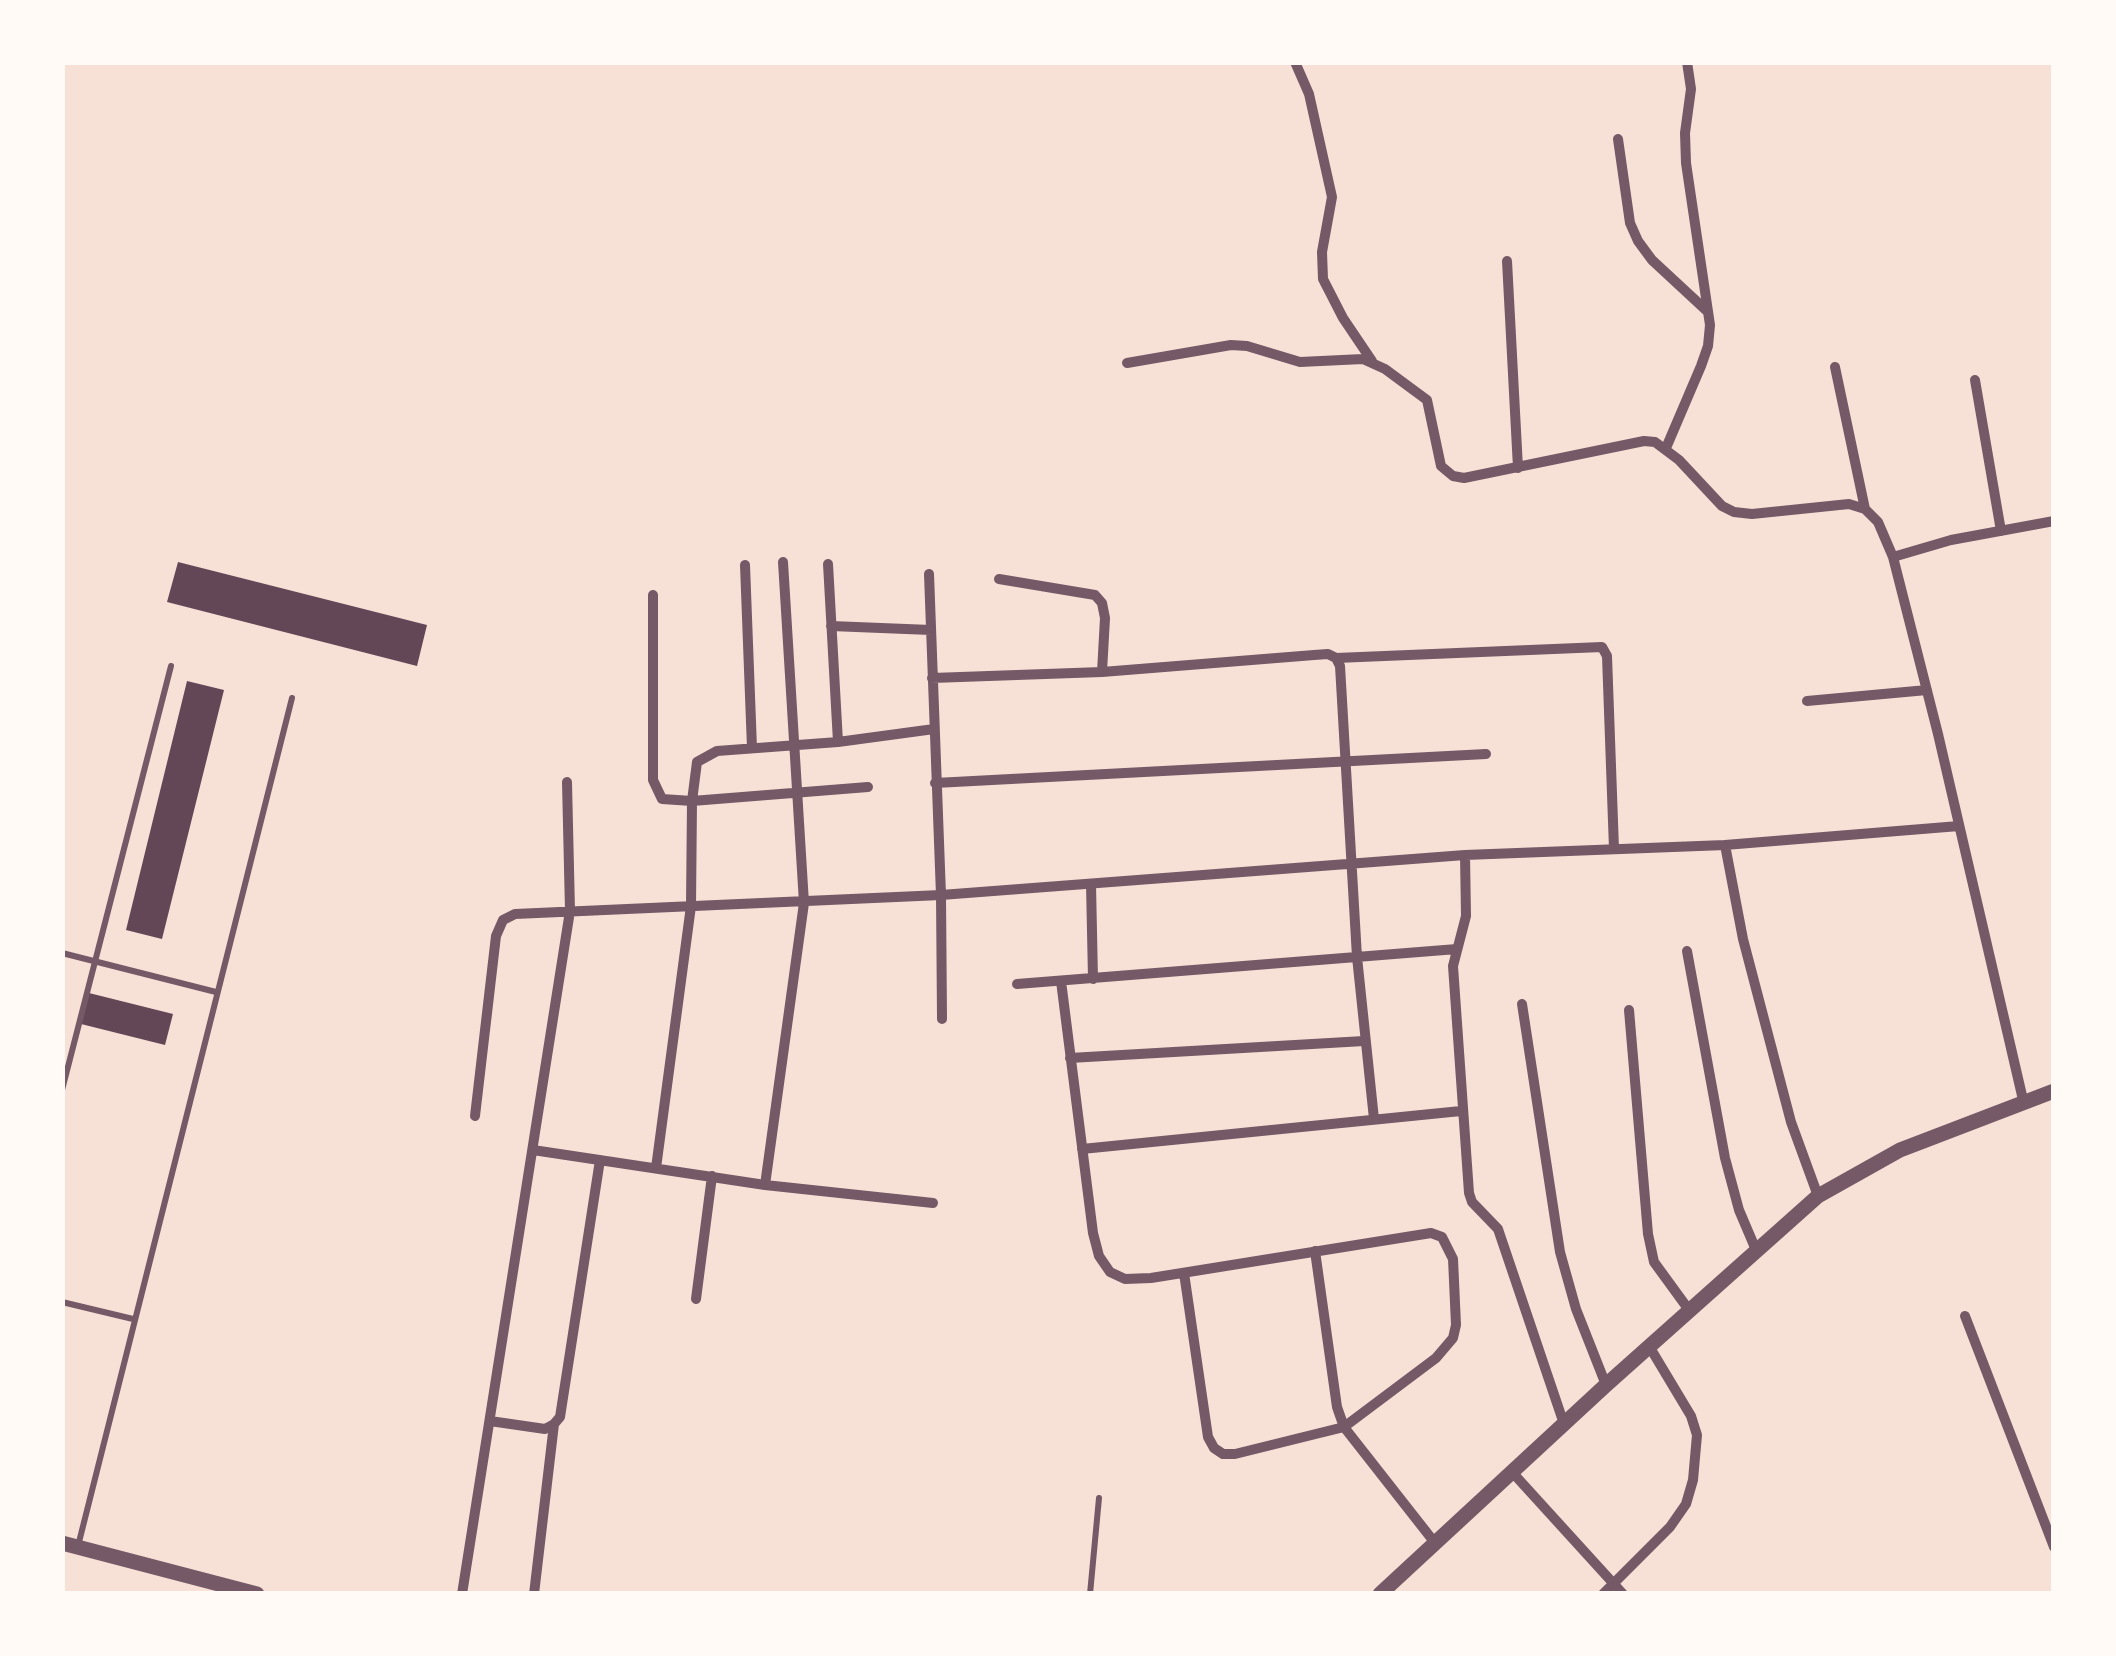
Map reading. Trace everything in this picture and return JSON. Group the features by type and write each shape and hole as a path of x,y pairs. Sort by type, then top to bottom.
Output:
{"street":[{"path":"1295,62 1309,94 1332,197 1322,252 1323,280 1343,318 1374,362 1427,400 1445,471 1464,478 1644,441 1666,448 1722,506 1734,512 1752,514 1849,504 1865,508"},
{"path":"1666,448 1708,346 1708,312 1686,163 1691,88 1687,62"},
{"path":"1618,138 1630,222 1638,241 1652,260 1708,312"},
{"path":"1507,261 1518,468"},
{"path":"1128,363 1231,345 1300,362 1374,362"},
{"path":"1835,367 1865,508 1878,522 1893,557 1928,690 2024,1104"},
{"path":"1975,380 2002,531"},
{"path":"1893,557 1951,540 2053,522"},
{"path":"764,1185 804,903 783,562"},
{"path":"745,564 752,748"},
{"path":"828,564 838,742"},
{"path":"930,574 942,1019"},
{"path":"999,579 1095,594 1105,618 1102,672"},
{"path":"653,595 653,780 662,799 692,801 868,788"},
{"path":"831,626 931,630"},
{"path":"932,678 1102,672 1328,654 1336,658 1595,644 1607,656 1614,850"},
{"path":"1336,658 1340,666 1357,958 1374,1119"},
{"path":"1807,700 1928,690"},
{"path":"656,1168 691,906 693,773 697,762 717,750 838,742 934,729"},
{"path":"935,783 1486,754"},
{"path":"462,1594 570,911 567,782"},
{"path":"475,1116 496,936 503,920 514,914 941,895 1465,855 1724,845 1958,826"},
{"path":"1724,845 1791,1122 1818,1196"},
{"path":"1465,855 1466,916 1454,966 1469,1193 1472,1202 1498,1229 1564,1424"},
{"path":"1091,884 1093,979"},
{"path":"1017,984 1457,949"},
{"path":"1687,951 1725,1158 1739,1210 1756,1250"},
{"path":"1061,981 1093,1233 1099,1256 1110,1272 1125,1279 1184,1273 1431,1234 1442,1237 1453,1259 1457,1313 1453,1338 1436,1358 1344,1427 1224,1454 1214,1448 1208,1437 1184,1273"},
{"path":"1522,1004 1560,1252 1576,1309 1606,1385"},
{"path":"1629,1010 1648,1234 1654,1262 1689,1310"},
{"path":"1070,1058 1364,1041"},
{"path":"1380,1594 1818,1196 1900,1150 2054,1091"},
{"path":"1082,1149 1462,1111"},
{"path":"533,1150 764,1185 933,1203"},
{"path":"534,1594 554,1424 562,1406 600,1160"},
{"path":"696,1299 712,1176"},
{"path":"1314,1252 1337,1407 1344,1427 1435,1543"},
{"path":"1965,1316 2054,1546"},
{"path":"1602,1594 1686,1504 1697,1457 1697,1435 1691,1416 1649,1346"},
{"path":"490,1420 532,1429 554,1424"},
{"path":"1512,1472 1624,1594"},
{"path":"70,1545 257,1594"}],"lane":[{"path":"62,1090 171,666"},
{"path":"70,1545 133,1319 292,698"},
{"path":"62,953 216,992"},
{"path":"62,1302 133,1319"},
{"path":"1090,1594 1099,1498"}],"building":[{"path":"178,562 427,625 417,666 167,602"},
{"path":"187,681 224,690 162,939 126,930"},
{"path":"89,993 173,1014 165,1045 81,1024"}]}
